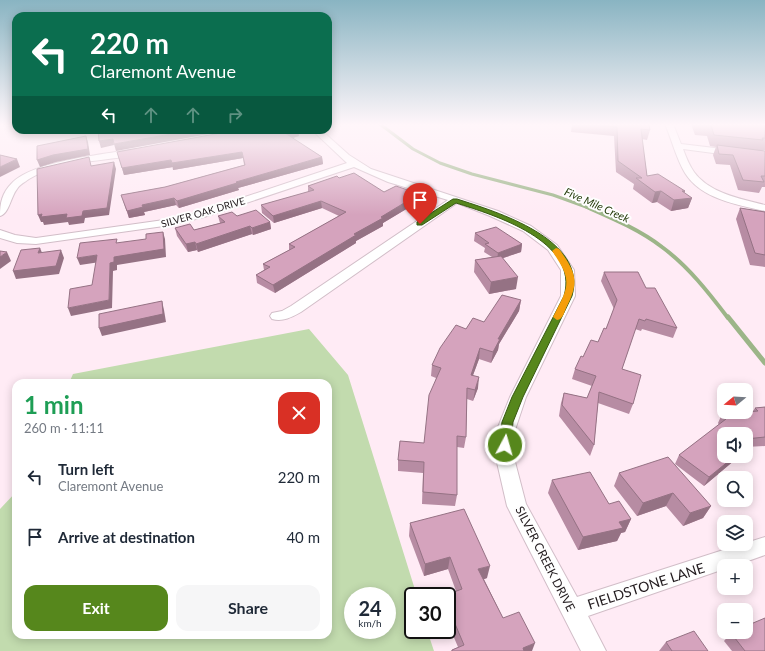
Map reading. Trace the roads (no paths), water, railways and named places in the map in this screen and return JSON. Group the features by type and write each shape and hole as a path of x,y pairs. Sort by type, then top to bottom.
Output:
{"street":[{"path":"0,213 12,189 18,182 32,174 56,166 123,154"},
{"name":"SILVER CREEK DRIVE","path":"340,154 354,164 391,180 499,215 529,229 555,249 568,268 571,286 568,296 518,397 508,422 505,433 505,458 517,506 594,651"},
{"path":"683,154 690,172 704,186 726,197 765,208"},
{"path":"745,154 765,157"},
{"name":"SILVER OAK DRIVE","path":"0,233 6,237 36,241 147,227 200,215 354,164"},
{"path":"277,316 285,315 296,309 455,200"},
{"name":"FIELDSTONE LANE","path":"572,610 765,546"}],"waterway":[{"name":"Five Mile Creek","path":"423,154 440,163 472,174 553,195 589,208"},
{"name":"Five Mile Creek","path":"587,207 635,230 672,254 698,280 728,318"},
{"name":"Five Mile Creek","path":"728,317 765,363"}]}
